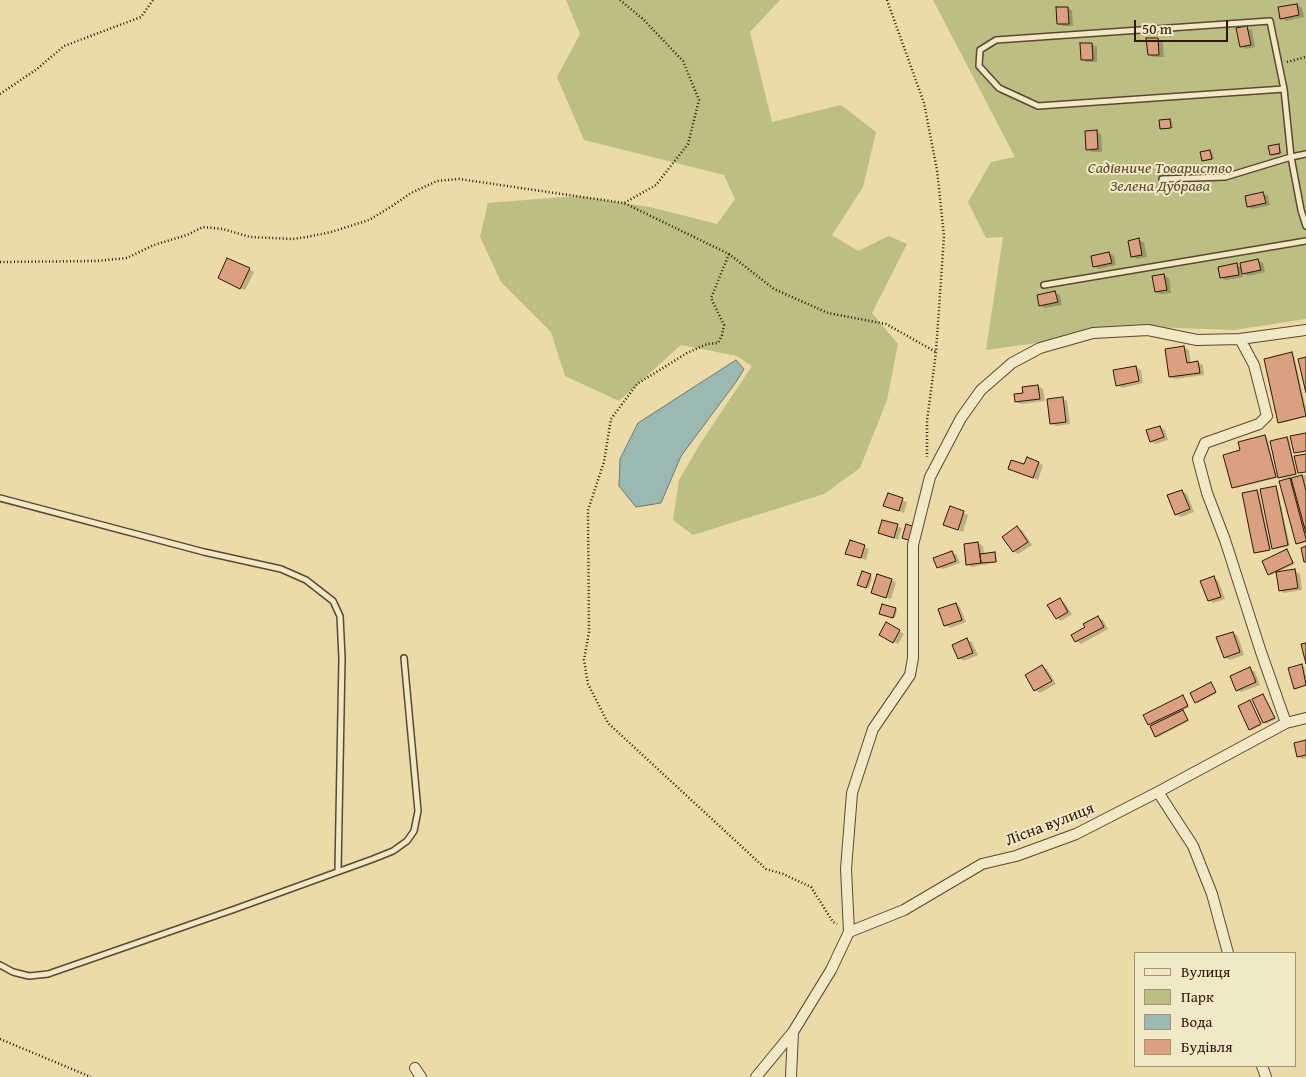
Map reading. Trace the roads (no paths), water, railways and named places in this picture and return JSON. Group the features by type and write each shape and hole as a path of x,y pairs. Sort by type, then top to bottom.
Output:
{"street":[{"path":"756,1077 793,1032 831,970 849,932 846,869 852,793 872,729 910,675 913,658 914,545 930,477 961,418 981,390 1012,363 1040,348 1094,333 1148,330 1196,340 1240,339 1306,330"},
{"path":"1240,339 1254,365 1267,416 1259,424 1205,443 1198,459 1207,492 1286,723"},
{"name":"Лісна вулиця","path":"849,932 904,910 982,864 1016,856 1076,834 1286,723 1306,718"},
{"path":"1158,792 1193,846 1212,894 1228,952"},
{"path":"791,1077 793,1032"},
{"path":"415,1068 421,1077"}],"lane":[{"path":"1284,89 1038,106 999,88 979,66 980,50 996,40 1270,21 1284,89 1291,157 1306,226"},
{"path":"1162,179 1225,177 1306,154"},
{"path":"1044,285 1306,241"},
{"path":"0,498 204,552 281,570 306,580 333,601 340,616 342,658 338,871"},
{"path":"0,965 13,972 30,976 48,974 235,909 393,851 407,841 414,831 418,811 404,658"}],"water":[{"path":"736,360 744,369 681,456 661,503 636,507 619,486 620,459 638,423"}],"park label":[{"name":"Садівниче Товариство Зелена Дубрава","path":"1160,178"}]}
